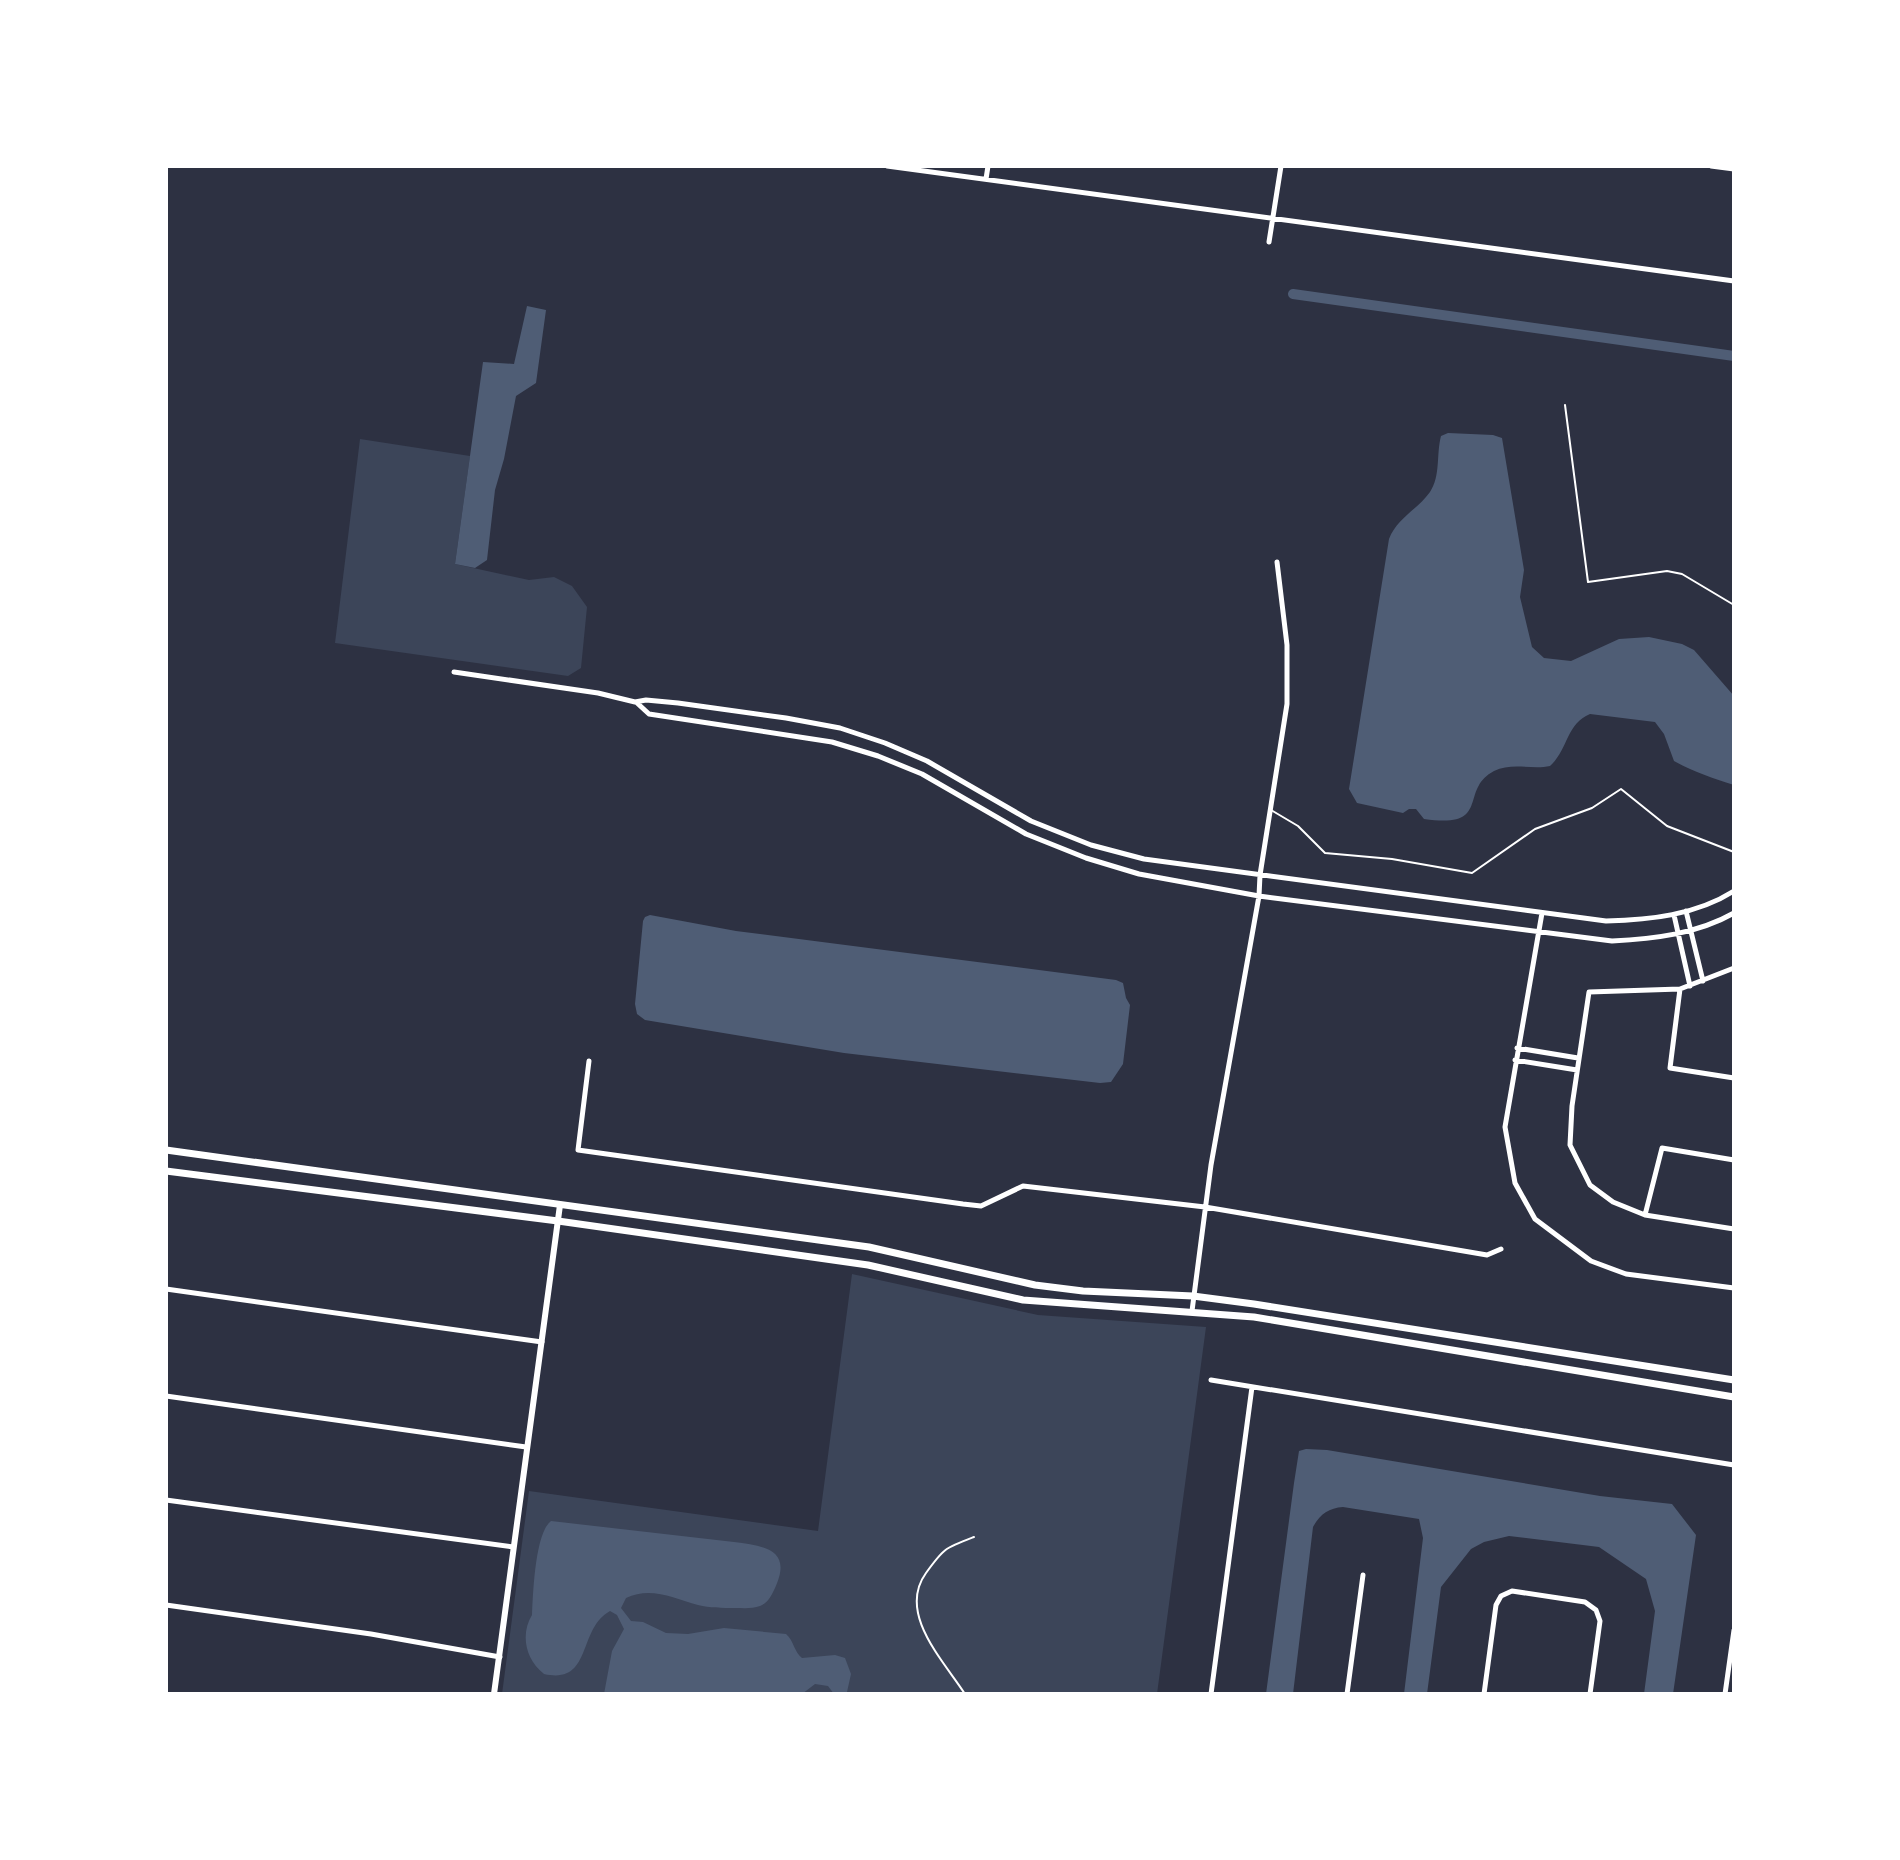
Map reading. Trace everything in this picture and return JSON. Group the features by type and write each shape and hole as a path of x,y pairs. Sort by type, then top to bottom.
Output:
{"main road":[{"path":"166,1150 869,1247 1035,1285 1083,1291 1193,1296 1734,1380"},
{"path":"243,1181 246,1161"},
{"path":"166,1171 558,1221 868,1265 1023,1300 1254,1317 1734,1397"}],"street":[{"path":"887,166 1734,281"},
{"path":"966,176 968,166"},
{"path":"986,179 988,166"},
{"path":"1269,242 1281,166"},
{"path":"1711,166 1734,169"},
{"path":"1192,1311 1205,1207 1259,896 1287,704 1287,645 1277,562"},
{"path":"454,672 598,693 635,702 678,703 840,728 927,761 1031,821 1091,845 1144,859 1606,921 1646,920 1674,915 1734,891"},
{"path":"635,702 649,714 832,742 878,756 922,774 1026,834 1086,858 1139,874 1259,896 1612,941 1651,939 1679,933 1734,913"},
{"path":"1686,911 1703,981"},
{"path":"1542,913 1505,1127 1515,1183 1535,1219 1591,1261 1626,1274 1734,1288"},
{"path":"1674,915 1690,986"},
{"path":"1734,968 1680,989 1589,992 1578,1058 1570,1145 1590,1185 1613,1202 1645,1215 1734,1229"},
{"path":"1680,989 1670,1068 1734,1078"},
{"path":"1517,1048 1578,1058"},
{"path":"1515,1060 1577,1070"},
{"path":"589,1061 578,1150 981,1206 1023,1186 1205,1207 1487,1255 1501,1249"},
{"path":"1645,1215 1662,1148 1734,1160"},
{"path":"494,1694 560,1205"},
{"path":"166,1289 542,1342"},
{"path":"1211,1380 1734,1465"},
{"path":"1211,1694 1252,1387"},
{"path":"166,1396 526,1447"},
{"path":"166,1500 513,1547"},
{"path":"1347,1694 1363,1575"},
{"path":"1484,1694 1496,1605 1501,1596 1512,1591 1585,1602 1596,1610 1600,1621 1590,1694"},
{"path":"166,1605 371,1634 500,1657"},
{"path":"1725,1694 1734,1630"}],"lane":[{"path":"1565,405 1588,582 1667,571 1682,574 1734,605"},
{"path":"1270,809 1298,826 1325,853 1392,859 1472,873 1535,829 1592,808 1621,789 1667,826 1734,852"},
{"path":"965,1694 929,1639 916,1612 914,1598 919,1583 943,1549 974,1537"}],"shaded area":[{"path":"527,306 546,310 536,383 516,396 495,490 487,560 475,568 455,564 483,362 514,364"},
{"path":"1448,433 1502,438 1524,570 1520,597 1532,647 1544,658 1571,661 1619,639 1649,637 1682,644 1694,650 1734,696 1734,785 1674,761 1664,734 1655,722 1590,714 1576,724 1550,766 1508,767 1494,771 1483,779 1467,813 1459,818 1445,821 1424,819 1416,809 1403,813 1357,803 1349,789 1389,539 1397,525 1430,492 1436,479 1441,436"},
{"path":"360,439 470,456 455,564 529,580 554,577 572,586 587,607 581,668 568,676 335,643"},
{"path":"650,915 736,931 1116,980 1123,983 1130,1005 1123,1064 1111,1082 1100,1083 844,1053 645,1020 637,1014 635,1004 643,921"},
{"path":"852,1274 1038,1315 1206,1327 1157,1694 502,1694 529,1491 818,1531"},
{"path":"1306,1449 1600,1496 1672,1504 1696,1535 1673,1694 1644,1694 1655,1611 1646,1579 1599,1547 1509,1536 1484,1542 1471,1549 1441,1587 1427,1694 1404,1694 1423,1538 1419,1519 1343,1507 1325,1512 1313,1527 1293,1694 1266,1694 1299,1451"},
{"path":"551,1521 745,1544 772,1552 778,1557 780,1575 771,1596 760,1606 712,1607 662,1594 644,1593 626,1598 621,1608 631,1621 643,1622 666,1633 688,1634 724,1628 786,1634 802,1658 835,1655 845,1658 851,1674 847,1692 834,1694 828,1686 815,1684 802,1694 604,1694 612,1651 624,1629 617,1615 610,1611 593,1630 578,1664 560,1675 544,1674 532,1661 526,1645 526,1630 532,1615 538,1550"}],"waterway":[{"path":"1293,294 1734,356"}]}
